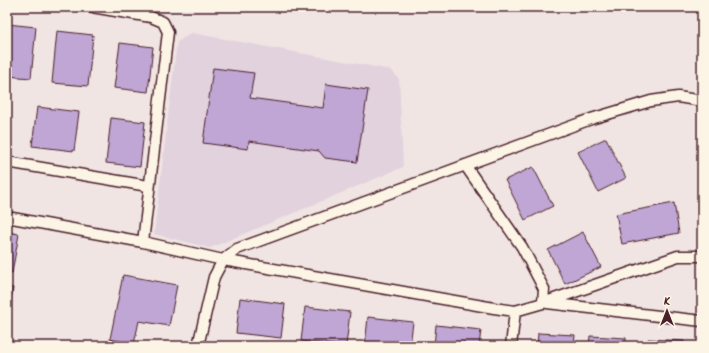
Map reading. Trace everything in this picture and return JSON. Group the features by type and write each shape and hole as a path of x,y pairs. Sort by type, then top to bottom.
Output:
{"street":[{"path":"92,7 151,17 163,22 168,32 148,186 143,242"},
{"path":"198,346 214,277 223,260 237,249 591,119 651,102 678,97 702,101"},
{"path":"7,162 148,186"},
{"path":"465,165 522,247 544,289 543,303"},
{"path":"7,216 143,242 223,260 515,311 543,303 678,256 702,256"},
{"path":"543,303 702,321"},
{"path":"511,346 515,311"}],"shaded area":[{"path":"192,33 391,70 399,79 403,167 210,248 154,234 177,42"}],"building":[{"path":"7,24 36,27 31,78 7,76"},
{"path":"57,31 93,35 88,86 52,83"},
{"path":"120,43 153,47 148,92 114,88"},
{"path":"213,68 254,73 250,98 323,108 326,84 368,90 357,162 325,158 319,151 249,141 248,149 203,143"},
{"path":"37,107 79,112 74,151 32,146"},
{"path":"111,118 145,122 140,167 106,163"},
{"path":"606,138 626,178 598,192 578,152"},
{"path":"533,167 553,206 525,220 505,180"},
{"path":"674,203 679,233 622,244 616,214"},
{"path":"7,232 19,234 12,273 7,272"},
{"path":"583,232 601,267 565,284 548,250"},
{"path":"123,275 177,285 169,326 139,321 134,344 110,339"},
{"path":"7,287 13,288 7,322"},
{"path":"240,298 285,304 281,338 236,333"},
{"path":"305,307 350,312 346,346 301,341"},
{"path":"368,317 413,322 410,346 365,346"},
{"path":"436,325 481,330 479,346 434,346"},
{"path":"538,333 575,335 574,346 537,346"},
{"path":"590,336 626,338 626,346 589,346"},
{"path":"648,339 684,341 684,346 648,346"}]}
